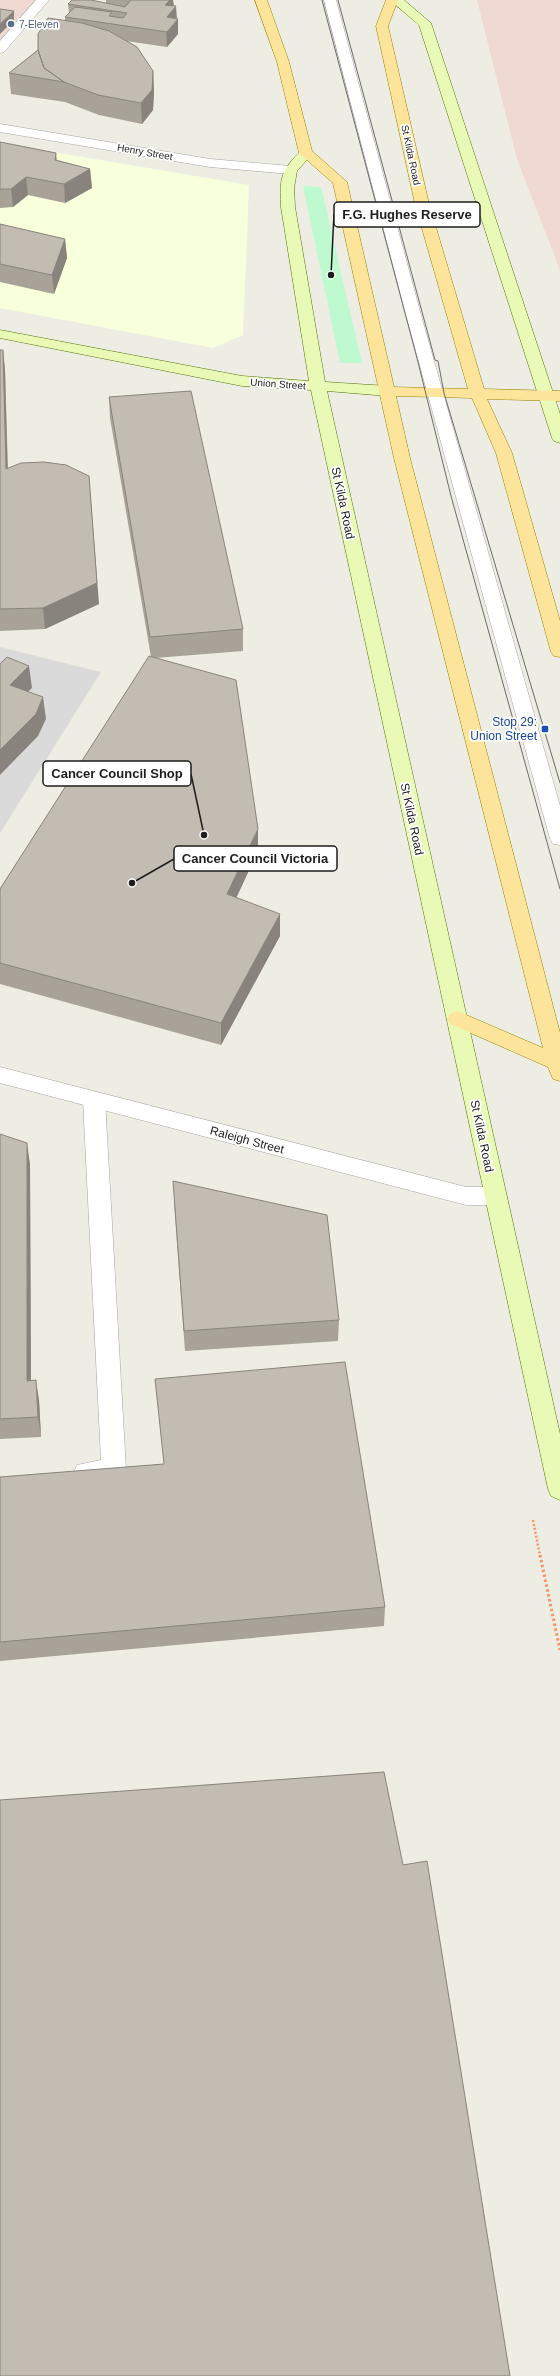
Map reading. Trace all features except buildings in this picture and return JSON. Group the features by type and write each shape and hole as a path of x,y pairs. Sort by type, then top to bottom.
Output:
{"main road":[{"path":"261,0 283,62 306,153 340,182 402,458 559,1068"},
{"name":"St Kilda Road","path":"392,0 382,26 422,204 478,394 504,453 560,652"},
{"path":"396,0 425,23 553,395 560,438"},
{"path":"290,170 306,153"},
{"name":"St Kilda Road","path":"290,170 287,188 290,225 318,387 560,1489"},
{"name":"Union Street","path":"0,334 242,381 388,391 553,395"},
{"path":"457,1019 559,1068"}],"street":[{"path":"0,49 43,0"},
{"path":"330,0 359,118 434,393 560,839"},
{"name":"Henry Street","path":"0,128 210,163 290,170"},
{"name":"Raleigh Street","path":"0,1075 466,1196 495,1196"},
{"path":"69,1473 114,1470 94,1100"}],"shaded area":[{"name":"7-Eleven","path":"0,0 37,0 0,46"},
{"path":"477,0 560,0 560,270 517,159"},
{"path":"0,143 249,185 243,335 213,348 0,308"},
{"path":"303,186 321,187 362,363 340,363"},
{"path":"0,647 101,672 0,833"}],"tram line":[{"path":"322,0 418,362 451,496 560,889"},
{"path":"338,0 435,360 438,361 444,393 560,783"}],"place":[{"name":"7-Eleven","path":"11,24"},
{"name":"F.G. Hughes Reserve","path":"331,275"},
{"name":"Stop 29: Union Street","path":"545,729"},
{"name":"Cancer Council Shop","path":"204,835"},
{"name":"Cancer Council Victoria","path":"132,883"}]}
